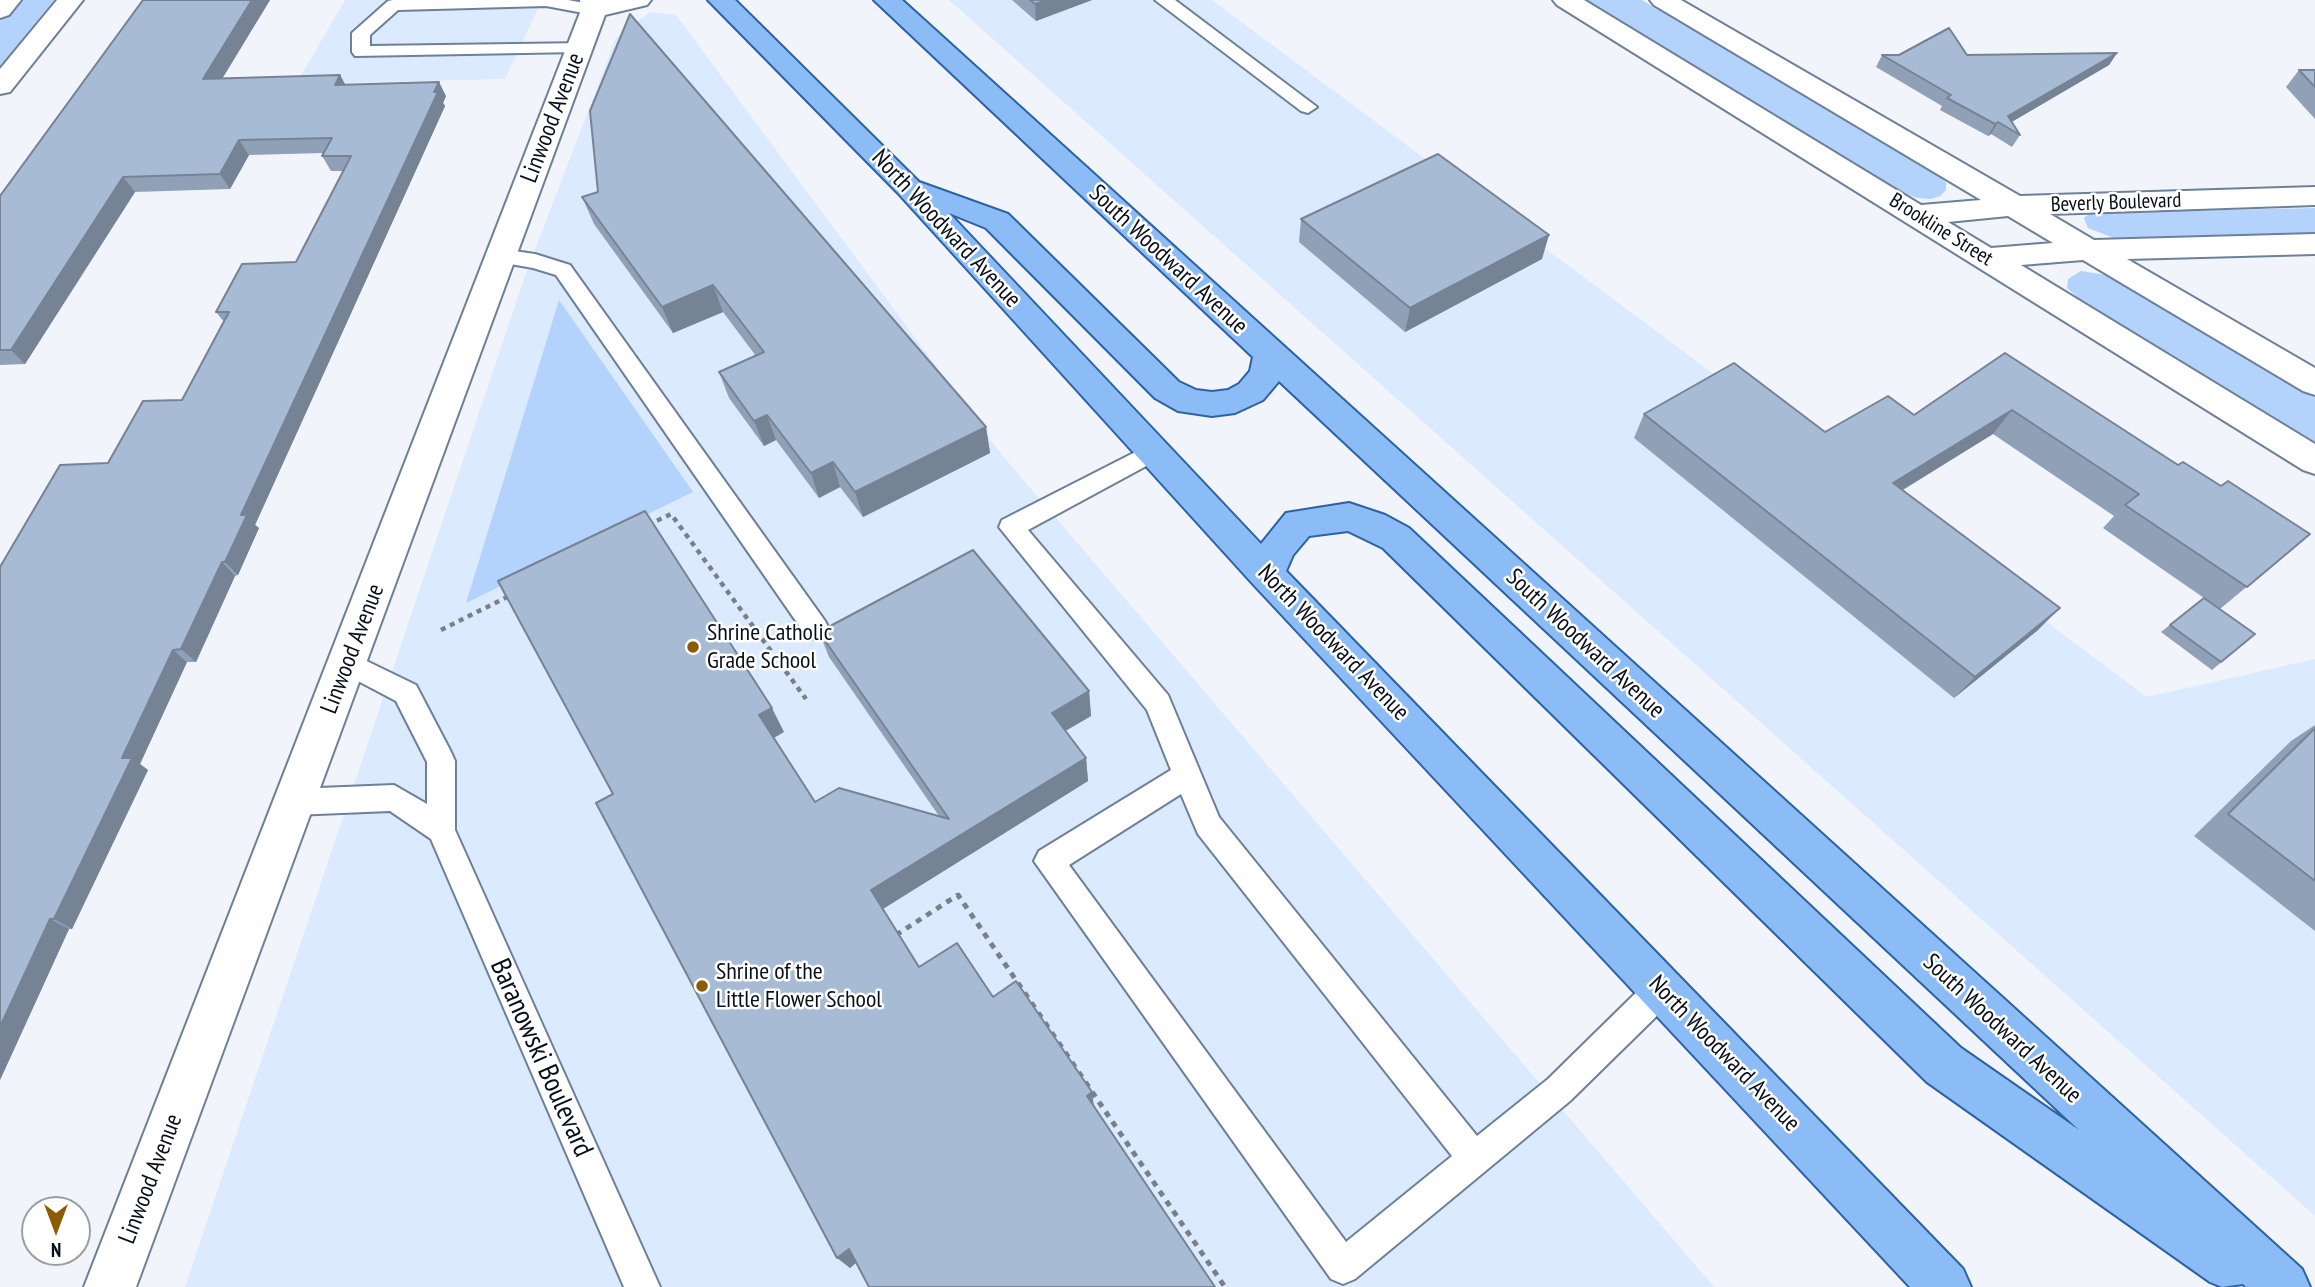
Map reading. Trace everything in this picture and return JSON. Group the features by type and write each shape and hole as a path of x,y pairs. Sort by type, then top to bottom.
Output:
{"main road":[{"name":"North Woodward Avenue","path":"721,0 908,187 1266,574 1662,989 1932,1282"},
{"name":"South Woodward Avenue","path":"887,0 2284,1287"},
{"path":"908,187 997,221 1167,390 1190,402 1212,404 1235,401 1251,392 1266,375 1269,354"},
{"path":"1266,574 1278,547 1299,523 1349,517 1373,524 1396,538 1944,1065 2262,1287"}],"street":[{"path":"0,10 8,0"},
{"path":"0,86 70,0"},
{"path":"593,5 638,0"},
{"name":"Brookline Street","path":"1566,0 2315,461"},
{"path":"1663,0 2315,383"},
{"name":"Linwood Avenue","path":"110,1287 348,663 580,47 593,5"},
{"name":"Beverly Boulevard","path":"1918,215 2012,206 2315,196"},
{"name":"Beverly Boulevard","path":"1988,258 2087,250 2315,244"}],"lane":[{"path":"1164,0 1308,107"},
{"path":"580,47 361,52 361,33 392,2 546,2 593,5"},
{"path":"500,256 535,261 563,270 816,629"},
{"path":"1153,452 1010,527 1157,703 1208,825 1475,1159"},
{"name":"Baranowski Boulevard","path":"348,663 406,693 441,761 441,830 642,1287"},
{"path":"1187,775 1049,861 1343,1266 1559,1090 1662,989"},
{"path":"294,802 394,798 441,830"}],"path":[{"path":"647,526 671,514 806,699"},
{"path":"441,630 514,593"},
{"path":"896,935 957,895 1225,1287"}],"shaded area":[{"path":"18,0 54,0 0,66 0,21"},
{"path":"345,0 542,0 505,79 296,84"},
{"path":"949,0 1212,0 2147,697 2315,659 2315,1216"},
{"path":"1587,0 1642,0 1940,176 1946,183 1946,190 1931,199 1917,198 1896,190"},
{"path":"650,12 676,15 1002,455 1714,1287 185,1287 525,276 616,38"},
{"path":"2315,208 2315,234 2114,238 2088,228 2084,218 2090,213"},
{"path":"2081,271 2107,275 2315,398 2315,447 2093,311 2067,288 2068,279"},
{"path":"559,300 693,492 466,603"}],"building":[{"path":"143,0 252,0 203,79 340,75 335,85 439,82 434,92 438,92 241,515 247,515 225,562 222,562 181,649 173,650 122,758 132,758 54,919 50,919 0,1027 0,567 60,465 108,463 143,401 182,400 229,312 216,312 242,264 296,262 351,156 322,156 332,138 239,140 220,174 123,177 11,350 0,350 0,196"},
{"path":"1030,0 1047,0 1035,4"},
{"path":"630,14 986,427 855,492 833,462 811,473 767,415 754,421 719,372 764,352 713,285 662,307 582,197 598,192 590,111"},
{"path":"1949,28 1967,55 2117,53 2008,116 2020,135 1947,98 1951,95 1882,55 1899,55"},
{"path":"2299,70 2315,70 2315,87"},
{"path":"1438,154 1549,235 1410,308 1301,219"},
{"path":"2005,353 2178,465 2183,462 2221,486 2228,481 2310,534 2247,587 2125,505 2139,494 2012,410 1893,483 2060,608 1975,677 1644,414 1734,363 1825,432 1888,396 1914,415"},
{"path":"645,511 772,708 759,715 815,802 839,788 949,819 819,632 973,550 1089,691 1052,713 1086,758 871,890 919,967 957,943 993,997 1016,981 1092,1092 1087,1096 1215,1287 869,1287 849,1249 837,1258 596,803 613,794 498,581"},
{"path":"2204,598 2255,634 2221,662 2170,625"},
{"path":"2315,728 2315,881 2228,814"}],"place":[{"name":"Shrine Catholic Grade School","path":"693,647"},
{"name":"Shrine of the Little Flower School","path":"702,986"}]}
